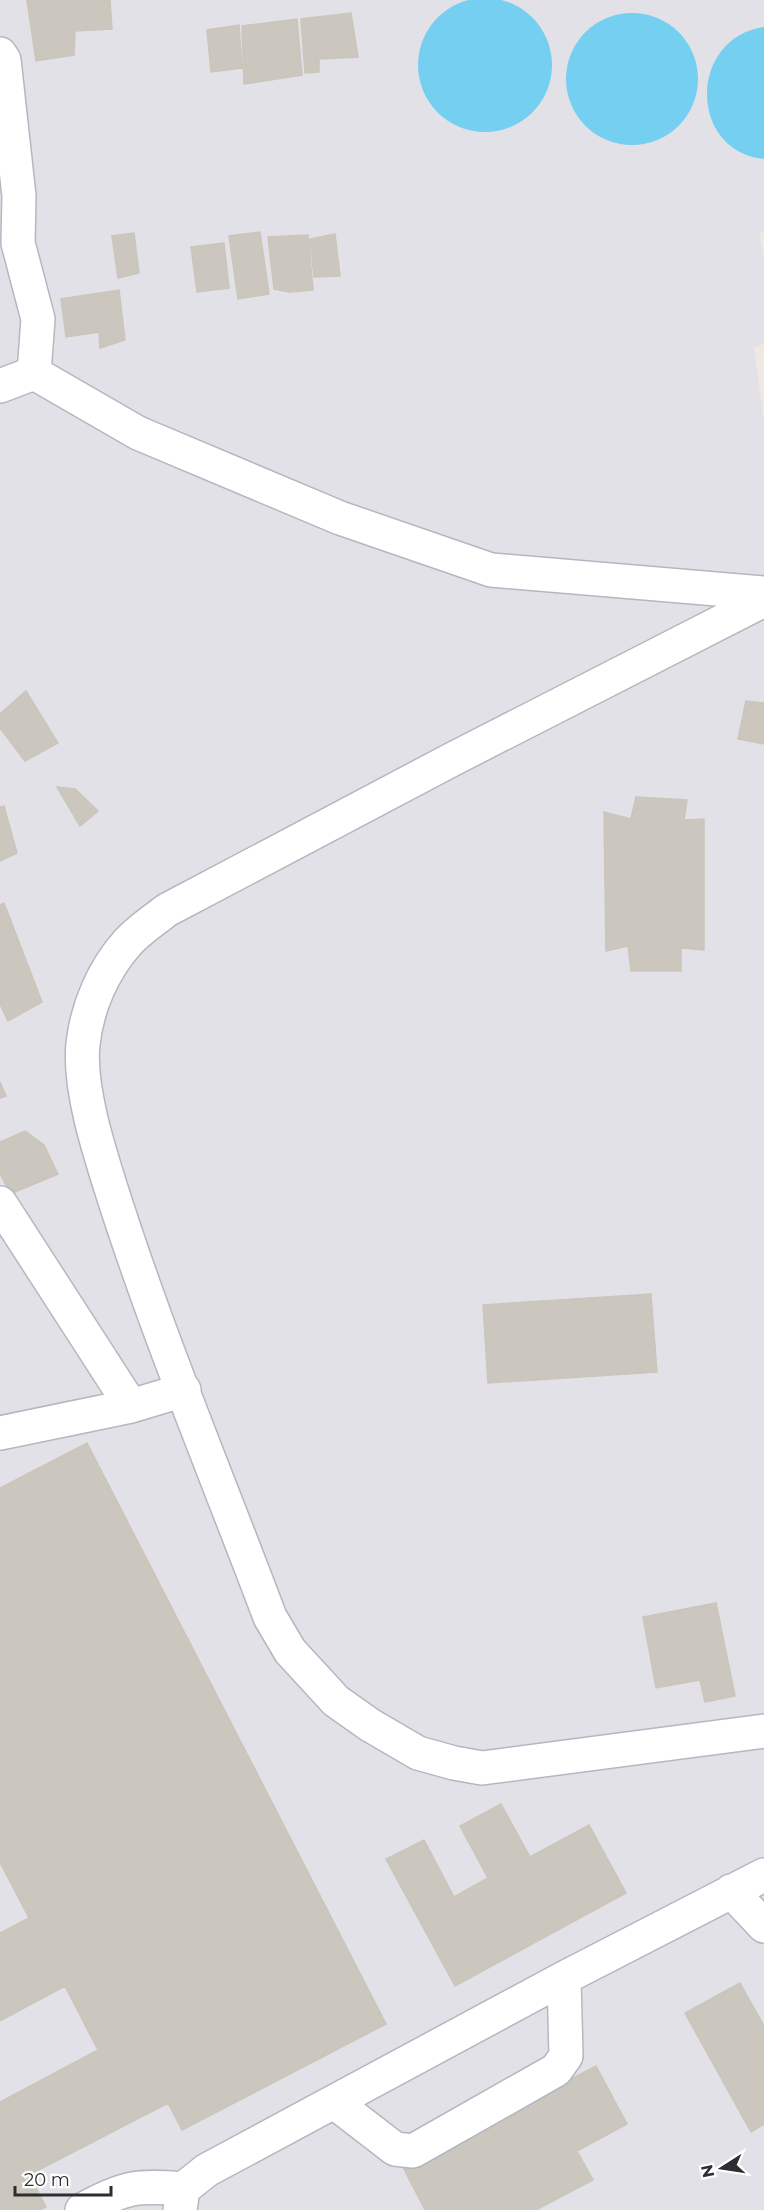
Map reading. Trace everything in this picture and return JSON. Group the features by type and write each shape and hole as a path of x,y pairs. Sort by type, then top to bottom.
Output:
{"lane":[{"path":"0,54 4,60 19,196 18,243 38,319 34,373"},
{"path":"0,386 34,373"},
{"path":"34,373 138,433 340,518 491,570 764,593"},
{"path":"764,600 167,910 129,941 105,976 92,1003 83,1046 85,1080 94,1133 140,1278 270,1617 290,1651 336,1701 370,1725 418,1753 482,1768 529,1764 764,1731"},
{"path":"0,1203 131,1406"},
{"path":"0,1433 131,1406 184,1390"},
{"path":"82,2210 114,2193 147,2186 182,2200 207,2170 564,1978 764,1875"},
{"path":"731,1891 764,1926"},
{"path":"334,2102 395,2149 413,2151 556,2070 566,2056 564,1978"}],"shaded area":[{"path":"0,0 764,0 764,232 759,233 764,258 764,344 754,347 764,421 764,2210 0,2210"}],"water":[{"path":"485,-2 511,3 532,18 547,39 552,65 547,91 532,112 511,127 485,132 459,127 438,112 423,91 418,65 423,39 438,18 459,3"},
{"path":"632,13 657,18 678,33 693,54 698,79 693,104 678,125 657,140 632,145 607,140 586,125 571,104 566,79 571,54 586,33 607,18"},
{"path":"764,27 764,159 739,151 721,137 711,117 707,94 711,71 721,51 739,36"}],"building":[{"path":"27,0 110,0 112,29 75,31 74,55 36,61"},
{"path":"351,13 358,57 319,59 319,72 305,73 301,19"},
{"path":"297,19 302,75 244,84 242,26"},
{"path":"239,25 242,68 211,72 207,30"},
{"path":"260,232 269,294 238,299 229,236"},
{"path":"134,233 139,273 118,278 112,236"},
{"path":"335,234 340,276 314,277 310,239"},
{"path":"308,235 313,290 289,292 274,289 268,237"},
{"path":"224,243 229,288 197,292 191,247"},
{"path":"119,290 125,340 100,348 99,332 66,337 61,299"},
{"path":"26,691 58,743 25,761 0,728 0,714"},
{"path":"746,701 764,703 764,744 738,739"},
{"path":"57,787 75,789 98,811 80,826"},
{"path":"636,797 687,800 684,820 704,819 704,950 681,948 681,971 631,971 628,946 606,951 604,812 631,819"},
{"path":"4,806 17,853 0,861 0,807"},
{"path":"4,903 42,1002 8,1021 0,1004 0,905"},
{"path":"0,1082 6,1096 0,1098"},
{"path":"25,1131 44,1145 58,1174 10,1194 0,1173 0,1142"},
{"path":"651,1294 657,1372 488,1383 483,1305"},
{"path":"87,1443 386,2024 182,2130 168,2103 29,2175 46,2207 39,2210 0,2210 0,2102 98,2050 65,1986 0,2021 0,1933 29,1918 0,1862 0,1488"},
{"path":"716,1603 735,1696 705,1702 700,1680 656,1688 643,1617"},
{"path":"501,1804 530,1857 589,1825 626,1893 455,1986 386,1859 424,1840 454,1897 488,1878 460,1826"},
{"path":"740,1983 764,2026 764,2124 751,2132 685,2013"},
{"path":"596,2066 627,2124 577,2151 593,2180 536,2210 425,2210 403,2167"}]}
